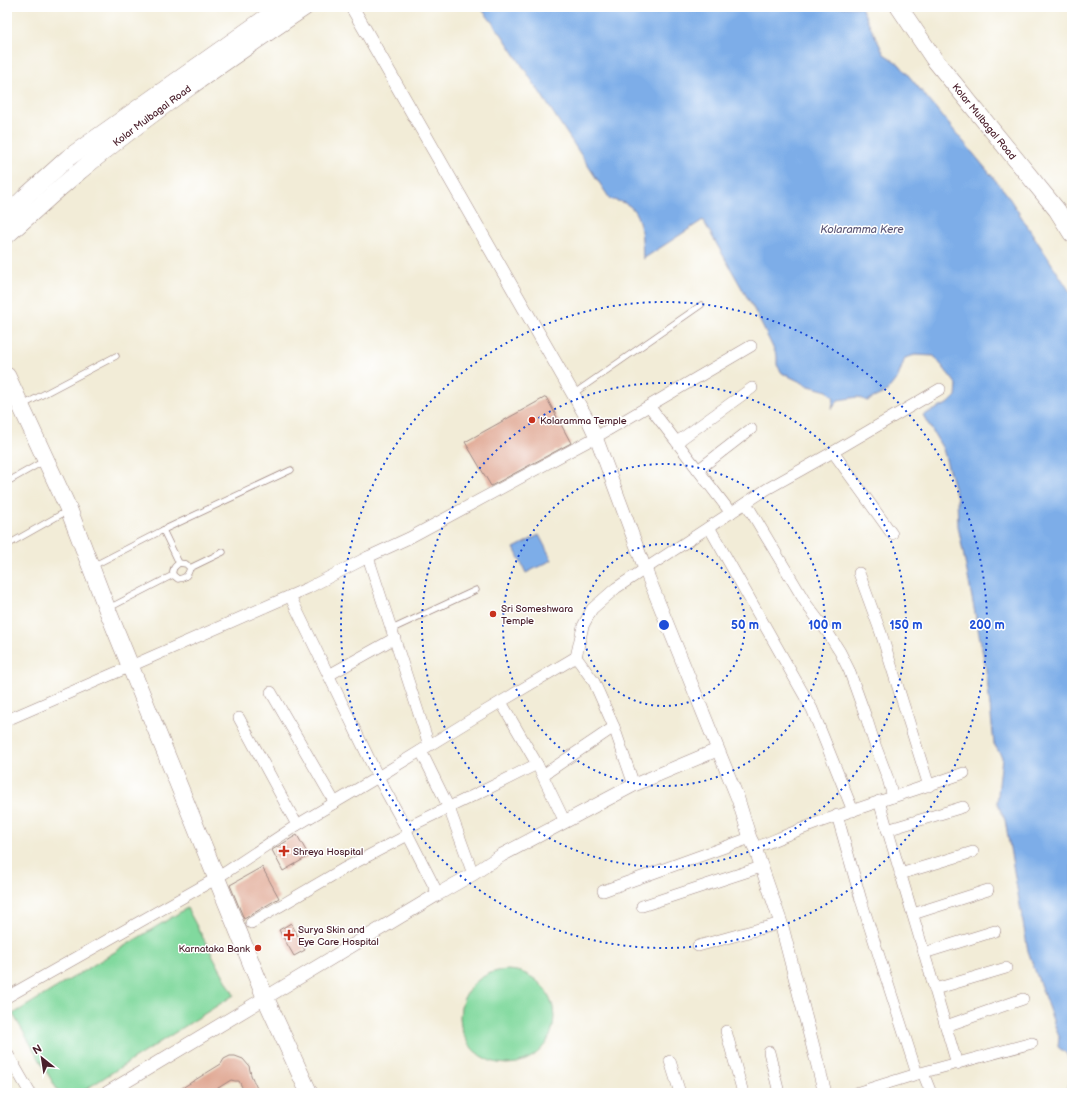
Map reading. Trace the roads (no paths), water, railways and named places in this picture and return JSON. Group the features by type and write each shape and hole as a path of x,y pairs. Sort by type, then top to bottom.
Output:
{"main road":[{"name":"Kolar Mulbagal Road","path":"7,215 68,158 281,7"},
{"name":"Kolar Mulbagal Road","path":"7,235 75,175 155,112 305,7"},
{"name":"Kolar Mulbagal Road","path":"899,7 934,59 1057,210 1072,234"},
{"path":"7,376 70,510 107,609 265,997 309,1093"}],"street":[{"path":"352,7 588,420 596,437 645,569 738,799 760,867 781,923 825,1093"},
{"path":"7,720 308,588 409,538 596,437 751,346"},
{"path":"677,442 752,388"},
{"path":"7,997 217,878 297,825 576,656 583,626 592,608 616,588 746,502 940,389"},
{"path":"649,406 731,512"},
{"path":"698,470 751,429"},
{"path":"833,452 892,534"},
{"path":"746,502 807,605 828,632 849,670 888,779 892,797"},
{"path":"709,527 812,709 853,811"},
{"path":"368,557 393,633 425,748 473,874"},
{"path":"859,573 881,633 929,786"},
{"path":"290,596 378,777 438,894"},
{"path":"329,675 393,633"},
{"path":"576,656 594,682 614,727 634,785"},
{"path":"271,692 335,803"},
{"path":"501,702 537,764 565,822"},
{"path":"239,718 297,825"},
{"path":"543,776 614,727"},
{"path":"107,1093 265,997 473,874 502,855 634,785 718,750"},
{"path":"251,923 407,831 449,808 537,764"},
{"path":"603,891 853,811 964,773"},
{"path":"879,801 957,1064"},
{"path":"887,830 963,807"},
{"path":"837,815 861,900 920,1074 930,1093"},
{"path":"900,874 973,852"},
{"path":"642,906 760,867"},
{"path":"913,914 988,890"},
{"path":"698,946 781,923"},
{"path":"924,953 994,931"},
{"path":"935,989 1006,968"},
{"path":"946,1026 1023,999"},
{"path":"726,1031 743,1093"},
{"path":"856,1093 1032,1043"},
{"path":"769,1052 779,1093"},
{"path":"7,1053 30,1093"},
{"path":"670,1061 680,1093"}],"lane":[{"path":"573,394 702,305"},
{"path":"21,406 116,356"},
{"path":"7,482 46,460"},
{"path":"91,568 163,530 292,470"},
{"path":"7,545 70,510"},
{"path":"163,530 179,563"},
{"path":"190,568 186,564 179,563 174,567 172,571 173,575 178,579 184,578 188,574 190,568 223,552"},
{"path":"107,609 173,575"},
{"path":"393,633 476,590"}],"water":[{"name":"Kolaramma Kere","path":"480,7 861,7 884,54 899,64 1006,193 1072,295 1072,1093 1064,1093 1069,1085 1070,1079 1068,1057 1066,1053 1058,1047 1059,1037 1028,951 1005,820 997,803 1002,757 994,744 986,670 958,526 957,498 943,449 923,415 949,403 956,396 957,385 934,356 915,355 905,358 898,377 886,392 867,401 858,397 838,400 832,409 834,398 827,391 809,386 782,373 777,365 777,356 756,313 703,220 643,259 641,230 637,215 633,209 626,204 610,199 502,35"},
{"path":"539,535 552,560 526,573 514,548"}],"place":[{"name":"Kolaramma Temple","path":"532,420"},
{"name":"Sri Someshwara Temple","path":"493,614"},
{"name":"Shreya Hospital","path":"284,851"},
{"name":"Surya Skin and Eye Care Hospital","path":"289,935"},
{"name":"Karnataka Bank","path":"258,948"}]}
